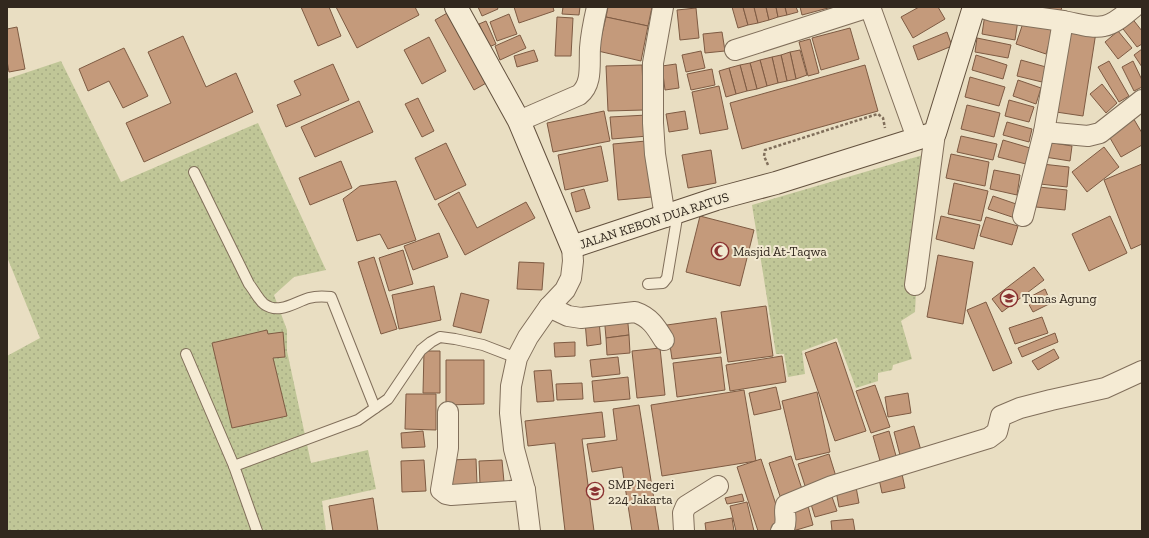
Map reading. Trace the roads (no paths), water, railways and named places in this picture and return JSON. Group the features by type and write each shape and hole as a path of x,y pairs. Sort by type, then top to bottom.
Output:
{"street":[{"path":"456,7 518,121 572,247"},
{"path":"518,121 579,95 585,90 590,74 590,47 597,7"},
{"path":"663,7 653,63 653,123 655,154 671,214"},
{"path":"735,50 870,7 926,135"},
{"path":"915,285 926,135 974,7"},
{"path":"979,7 992,11 1098,27 1106,26 1123,16 1134,7"},
{"path":"1023,216 1044,132 1063,21"},
{"path":"1044,132 1082,136 1100,133 1142,100"},
{"name":"JALAN KEBON DUA RATUS","path":"530,531 525,490 514,450 510,413 512,386 517,358 528,337 549,307 565,290 571,278 573,262 572,247 716,199 776,183 926,135"},
{"path":"549,307 568,316 580,318 635,312 650,320 664,340"},
{"path":"781,531 784,529 787,522 784,509 786,505 832,486 989,438 997,432 1001,416 1020,408 1105,388 1142,371"},
{"path":"448,412 448,448 441,490 446,494 451,495 525,490"},
{"path":"684,531 683,513 686,506 718,486"}],"lane":[{"path":"194,172 250,284 260,300 272,308 287,307 309,298 322,296 330,297 375,408"},
{"path":"648,284 663,283 667,278 671,214"},
{"path":"234,466 358,420 388,399 410,364 421,350 440,337 483,345 517,358"},
{"path":"186,354 234,466 257,531"}],"place":[{"name":"Masjid At-Taqwa","path":"720,251"},
{"name":"Tunas Agung","path":"1009,298"},
{"name":"SMP Negeri 224 Jakarta","path":"595,491"}]}
